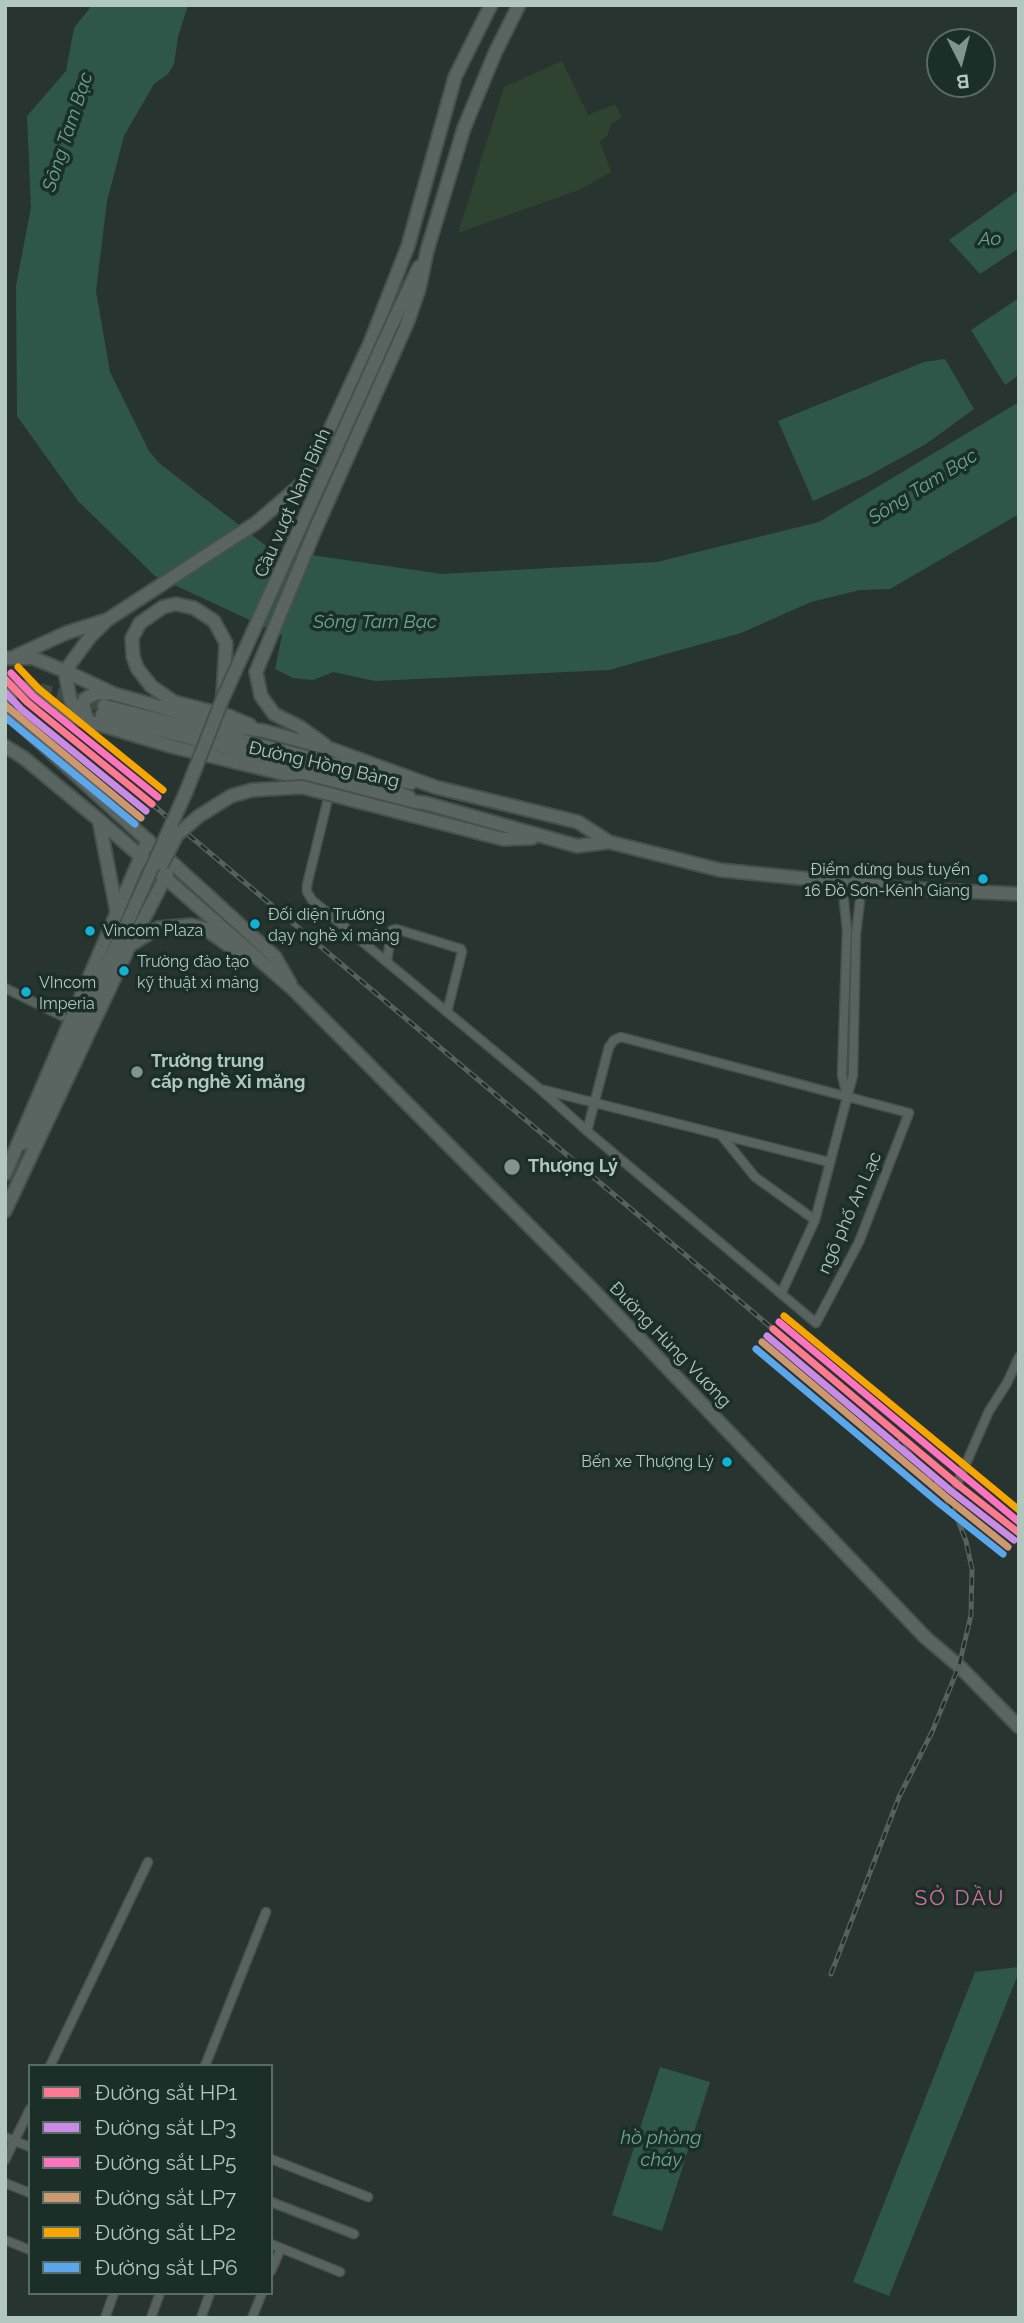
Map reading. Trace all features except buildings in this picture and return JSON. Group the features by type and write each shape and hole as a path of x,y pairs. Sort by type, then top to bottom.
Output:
{"main road":[{"path":"334,491 319,500 312,499 306,490 307,478 370,343 408,246 455,77 491,5"},
{"path":"331,749 300,727 274,714 265,704 257,687 256,672 316,528 408,321 419,289 426,251 464,128 489,66 519,5"},
{"path":"466,55 489,66"},
{"name":"Cầu vượt Nam Bính","path":"393,322 406,270 408,246"},
{"name":"Cầu vượt Nam Bính","path":"7,1170 33,1128 138,899 186,792 223,698 426,251"},
{"path":"87,720 70,699 65,671 90,637 107,620 256,523 307,478"},
{"name":"Cầu vượt Nam Bính","path":"223,698 226,643 214,621 194,608 176,604 163,607 140,623 132,638 136,668 162,695 174,702 229,716 264,731"},
{"path":"9,658 66,633 107,620"},
{"name":"Đường Hồng Bàng","path":"9,658 33,658 114,694 227,726 264,731 331,749 435,787 578,822 609,842 720,870 862,885 1019,894"},
{"name":"Đường Hồng Bàng","path":"5,700 16,688 26,688 65,714 174,747 391,800 425,803 577,846 609,842"},
{"path":"87,720 83,705 89,695 114,694"},
{"name":"Đường Hùng Vương","path":"5,710 275,957 294,990"},
{"path":"425,803 394,791 103,710 391,779 435,787"},
{"name":"Đường Hùng Vương","path":"5,746 24,758 99,820 294,990 593,1289 926,1639 959,1666 1019,1727"},
{"path":"138,899 155,876 177,835 231,796 252,790 302,787 503,839 544,837"},
{"path":"112,806 99,820 117,914"},
{"path":"7,1170 148,840"},
{"path":"5,1211 171,863"},
{"path":"129,947 158,928 191,925 206,929 232,948 256,958"},
{"name":"Cầu vượt Nam Bính","path":"26,1165 33,1128"}],"street":[{"path":"327,803 307,885 312,900 782,1294 815,1220 853,1075 856,933 862,885"},
{"path":"842,883 847,930 842,1075 846,1095"},
{"path":"387,961 392,930 396,929 461,949 447,1012"},
{"path":"5,988 62,1016"},
{"path":"587,1131 609,1047 614,1040 621,1037 846,1095"},
{"path":"540,1089 829,1162"},
{"name":"ngõ phố An Lạc","path":"782,1294 816,1323 859,1242 909,1113 846,1095"},
{"path":"721,1135 755,1177 815,1220"},
{"path":"957,1484 989,1410 1007,1383 1019,1357"},
{"path":"1007,1383 1019,1386"},
{"path":"51,2064 148,1862"},
{"path":"206,2064 266,1912"},
{"path":"5,2160 28,2113"},
{"path":"5,2137 28,2146"},
{"path":"273,2160 368,2197"},
{"path":"5,2183 28,2192"},
{"path":"273,2203 354,2234"},
{"path":"5,2240 28,2249"},
{"path":"273,2245 340,2272"},
{"path":"273,2266 281,2248"},
{"path":"105,2318 113,2295"},
{"path":"151,2318 159,2295"},
{"path":"201,2318 209,2295"},
{"path":"252,2318 261,2295"}],"shaded area":[{"path":"562,61 588,115 615,104 622,117 611,124 608,134 600,142 611,172 581,189 458,233 504,87"}],"water":[{"name":"Sông Tam Bạc","path":"92,5 188,5 178,37 174,64 168,74 154,84 124,136 107,201 96,291 110,372 149,451 159,463 270,549 442,574 657,562 819,522 1019,402 1019,514 890,589 860,590 811,602 741,633 609,670 375,681 333,672 313,680 293,678 275,669 282,635 155,576 78,501 17,416 16,286 31,207 27,116 66,71 74,28"},
{"name":"Ao","path":"1019,190 1019,248 980,274 949,240"},
{"name":"Ao","path":"1019,298 1019,375 1005,385 971,330"},
{"path":"945,359 974,409 926,444 868,476 813,501 778,421 924,362"},
{"path":"1019,1967 889,2296 853,2282 975,1972"},
{"name":"hồ phòng cháy","path":"660,2067 710,2082 662,2231 612,2215"}],"tunnel":[{"path":"5,680 104,706"}],"railway":[{"path":"152,804 773,1329"},
{"path":"831,1974 899,1797 932,1732 959,1666 971,1615 972,1569 959,1523 932,1478 899,1442"}],"rail line":[{"name":"LP2","path":"18,667 39,689 163,790"},
{"name":"LP5","path":"11,673 33,696 158,797"},
{"name":"HP1","path":"5,679 27,702 152,804"},
{"name":"LP3","path":"5,692 21,709 146,811"},
{"name":"LP7","path":"5,705 141,818"},
{"name":"LP6","path":"5,717 135,824"},
{"name":"LP2","path":"784,1316 1019,1510"},
{"name":"LP5","path":"779,1322 1019,1522"},
{"name":"HP1","path":"773,1329 1019,1533"},
{"name":"LP3","path":"767,1336 951,1491 1014,1540"},
{"name":"LP7","path":"762,1342 1008,1547"},
{"name":"LP6","path":"756,1349 1003,1554"}],"place":[{"name":"Điểm dừng bus tuyến 16 Đồ Sơn-Kênh Giang","path":"983,879"},
{"name":"Đối diện Trường dạy nghề xi măng","path":"255,924"},
{"name":"Vincom Plaza","path":"90,931"},
{"name":"Trường đào tạo kỹ thuật xi măng","path":"124,971"},
{"name":"VIncom Imperia","path":"26,992"},
{"name":"Trường trung cấp nghề Xi măng","path":"137,1072"},
{"name":"Thượng Lý","path":"512,1167"},
{"name":"Bến xe Thượng Lý","path":"727,1462"}],"district":[{"name":"SỞ DẦU","path":"960,1899"}]}
